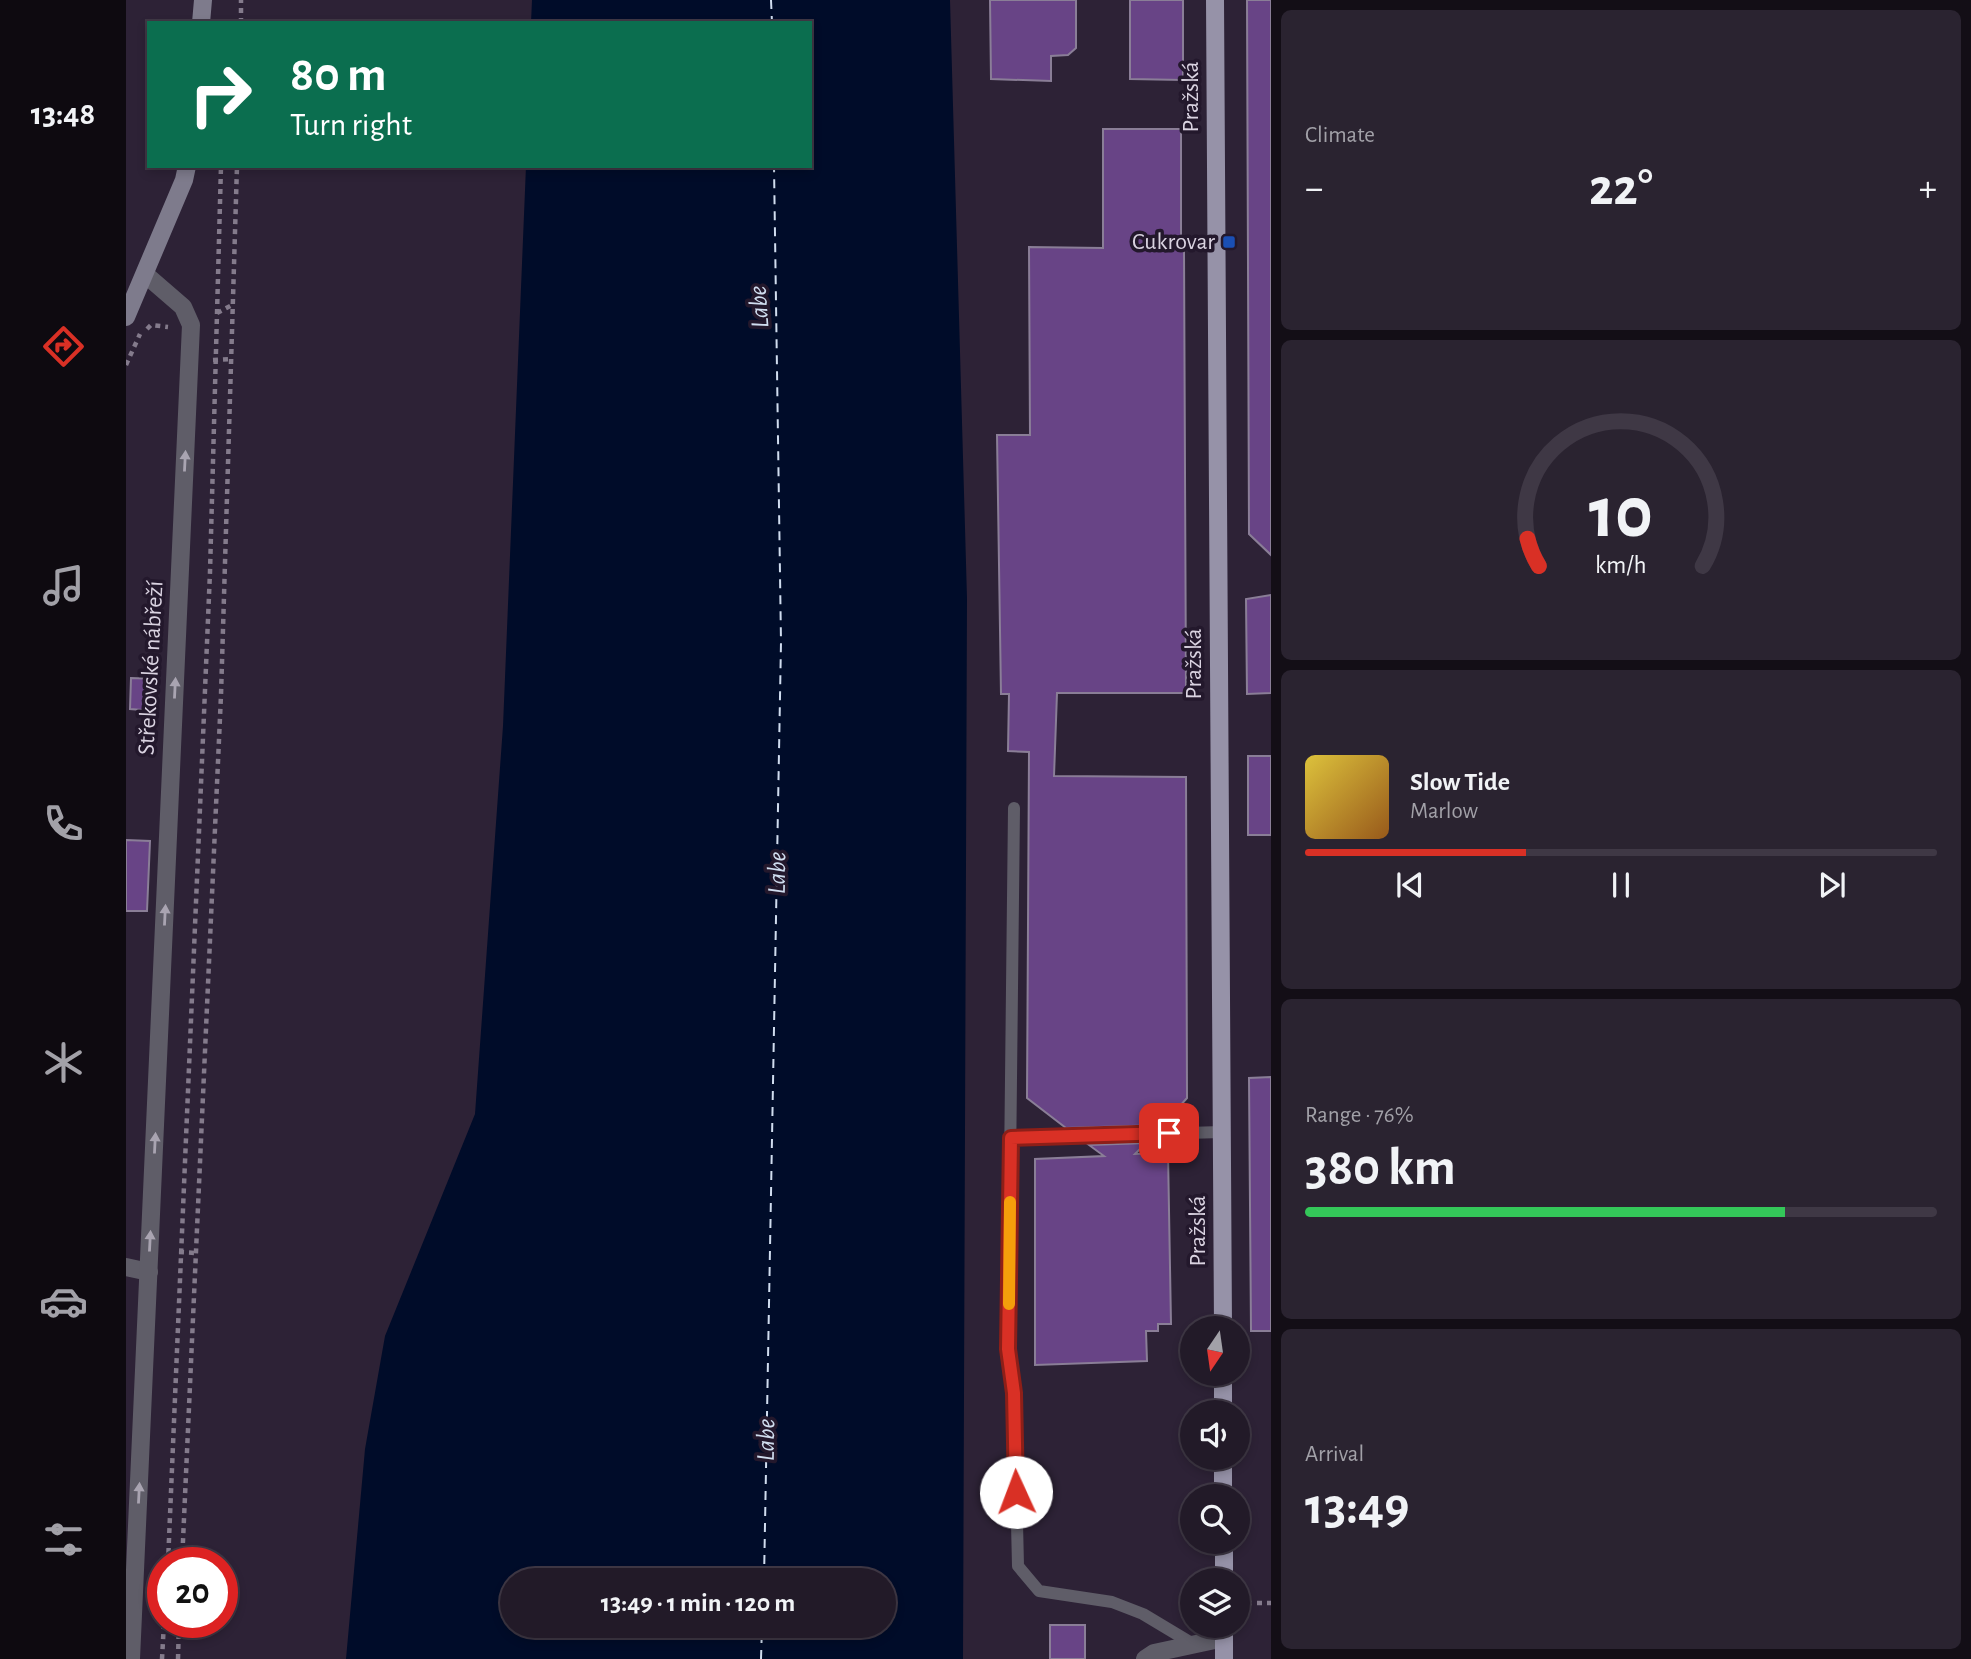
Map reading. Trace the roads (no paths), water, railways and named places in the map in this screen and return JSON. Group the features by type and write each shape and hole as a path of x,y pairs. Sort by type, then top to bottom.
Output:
{"main road":[{"path":"201,21 203,0"},
{"name":"Pražská","path":"1215,0 1223,1316"},
{"path":"126,317 146,275 186,168"},
{"path":"1224,1638 1224,1659"}],"street":[{"name":"Střekovské nábřeží","path":"131,1659 191,325 183,307 146,275"},
{"path":"126,1267 149,1272"},
{"path":"1145,1659 1154,1653 1208,1638"}],"lane":[{"path":"1014,808 1008,1349 1014,1393 1018,1566 1039,1591 1112,1602 1143,1614 1193,1644"},
{"path":"1011,1138 1222,1132"}],"water":[{"name":"Labe","path":"532,0 950,0 967,598 963,1659 346,1659 365,1449 385,1336 475,1114 503,726 526,168 812,168 812,21 531,21"}],"place":[{"name":"Cukrovar","path":"1229,242"}]}
